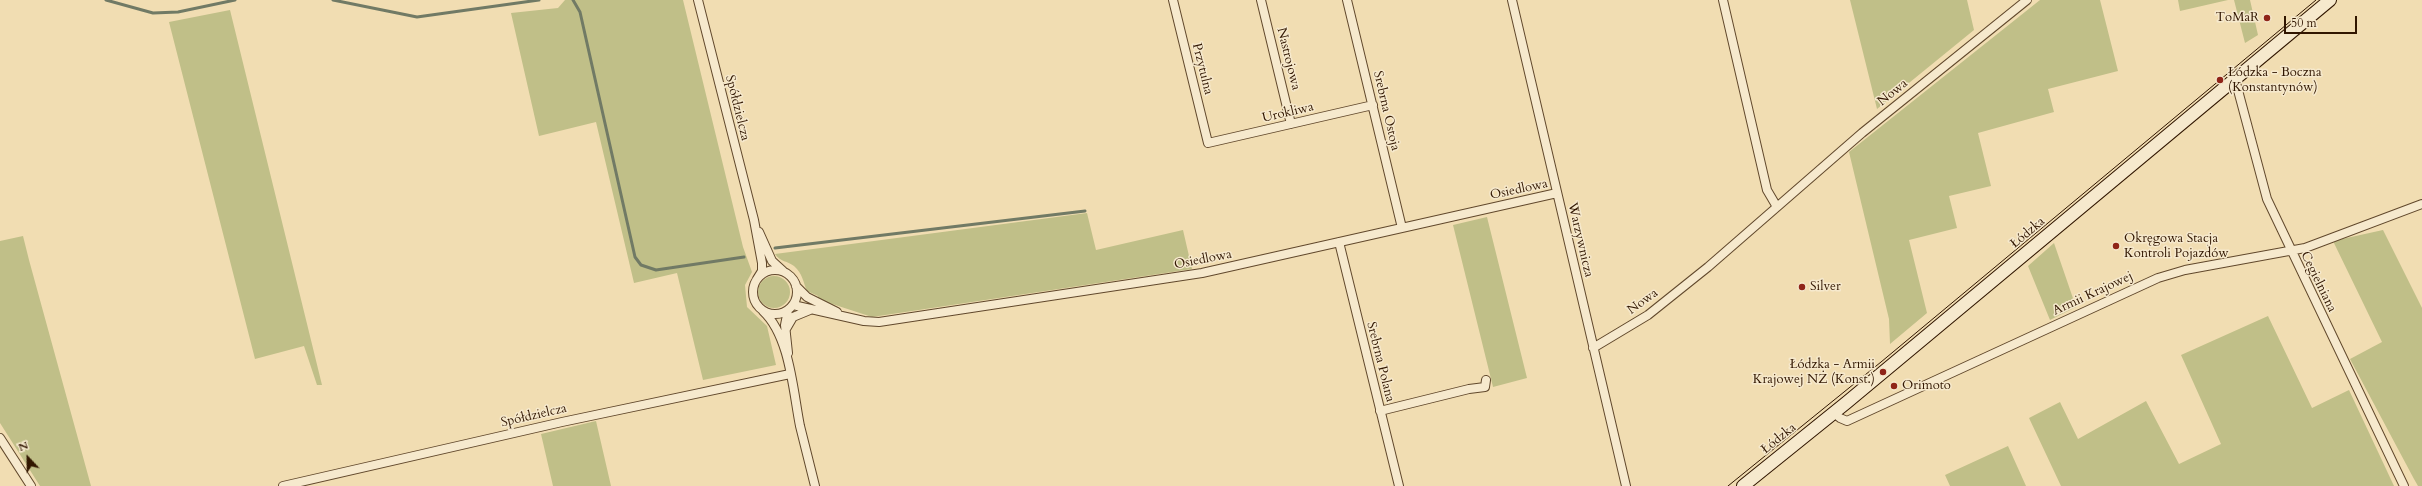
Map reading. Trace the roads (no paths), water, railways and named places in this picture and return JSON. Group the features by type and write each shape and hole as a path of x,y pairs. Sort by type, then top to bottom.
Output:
{"main road":[{"name":"Łódzka","path":"1743,486 1834,413 2330,0"}],"street":[{"name":"Spółdzielcza","path":"698,0 754,220"},
{"name":"Przytulna","path":"1173,0 1208,143"},
{"name":"Nastrojowa","path":"1261,0 1291,124"},
{"name":"Srebrna Ostoja","path":"1348,0 1402,228"},
{"name":"Warzywnicza","path":"1512,0 1626,486"},
{"path":"1723,0 1767,190 1777,207"},
{"name":"Nowa","path":"1593,348 1648,315 1777,207 1862,133 2024,1"},
{"name":"Cegielniana","path":"2235,80 2264,191 2289,250 2404,486"},
{"name":"Urokliwa","path":"1208,143 1373,105"},
{"name":"Osiedlowa","path":"790,307 869,322 888,321 1148,283 1202,273 1557,193"},
{"name":"Armii Krajowej","path":"1834,413 1843,421 1848,421 2158,278 2185,270 2305,248 2422,204"},
{"path":"754,220 772,261 786,273 796,286 797,294 790,307 786,330 790,370"},
{"path":"754,220 762,263 762,271 753,287 753,296 756,304 771,318 776,327 790,370 815,486"},
{"name":"Srebrna Polana","path":"1339,242 1399,486"},
{"path":"757,279 764,273 773,270 786,273"},
{"name":"Osiedlowa","path":"796,286 807,297 848,317"},
{"path":"763,311 774,314 790,307"},
{"path":"786,330 793,317 810,310"},
{"name":"Spółdzielcza","path":"284,486 790,370"},
{"path":"1380,411 1469,389 1479,389 1485,387 1486,380"},
{"path":"0,438 31,486"}],"waterway":[{"path":"106,0 153,13 178,12 235,0"},
{"path":"333,0 417,17 539,0"},
{"path":"573,0 580,12 635,257 641,265 656,270 744,257"},
{"path":"775,248 1085,211"}],"tram line":[{"path":"1728,486 1881,362 2316,0"}],"place":[{"name":"ToMaR","path":"2267,18"},
{"name":"Łódzka - Boczna (Konstantynów)","path":"2220,80"},
{"name":"Okręgowa Stacja Kontroli Pojazdów","path":"2116,246"},
{"name":"Silver","path":"1802,287"},
{"name":"Łódzka - Armii Krajowej NŻ (Konst.)","path":"1883,372"},
{"name":"Orimoto","path":"1894,386"}]}
